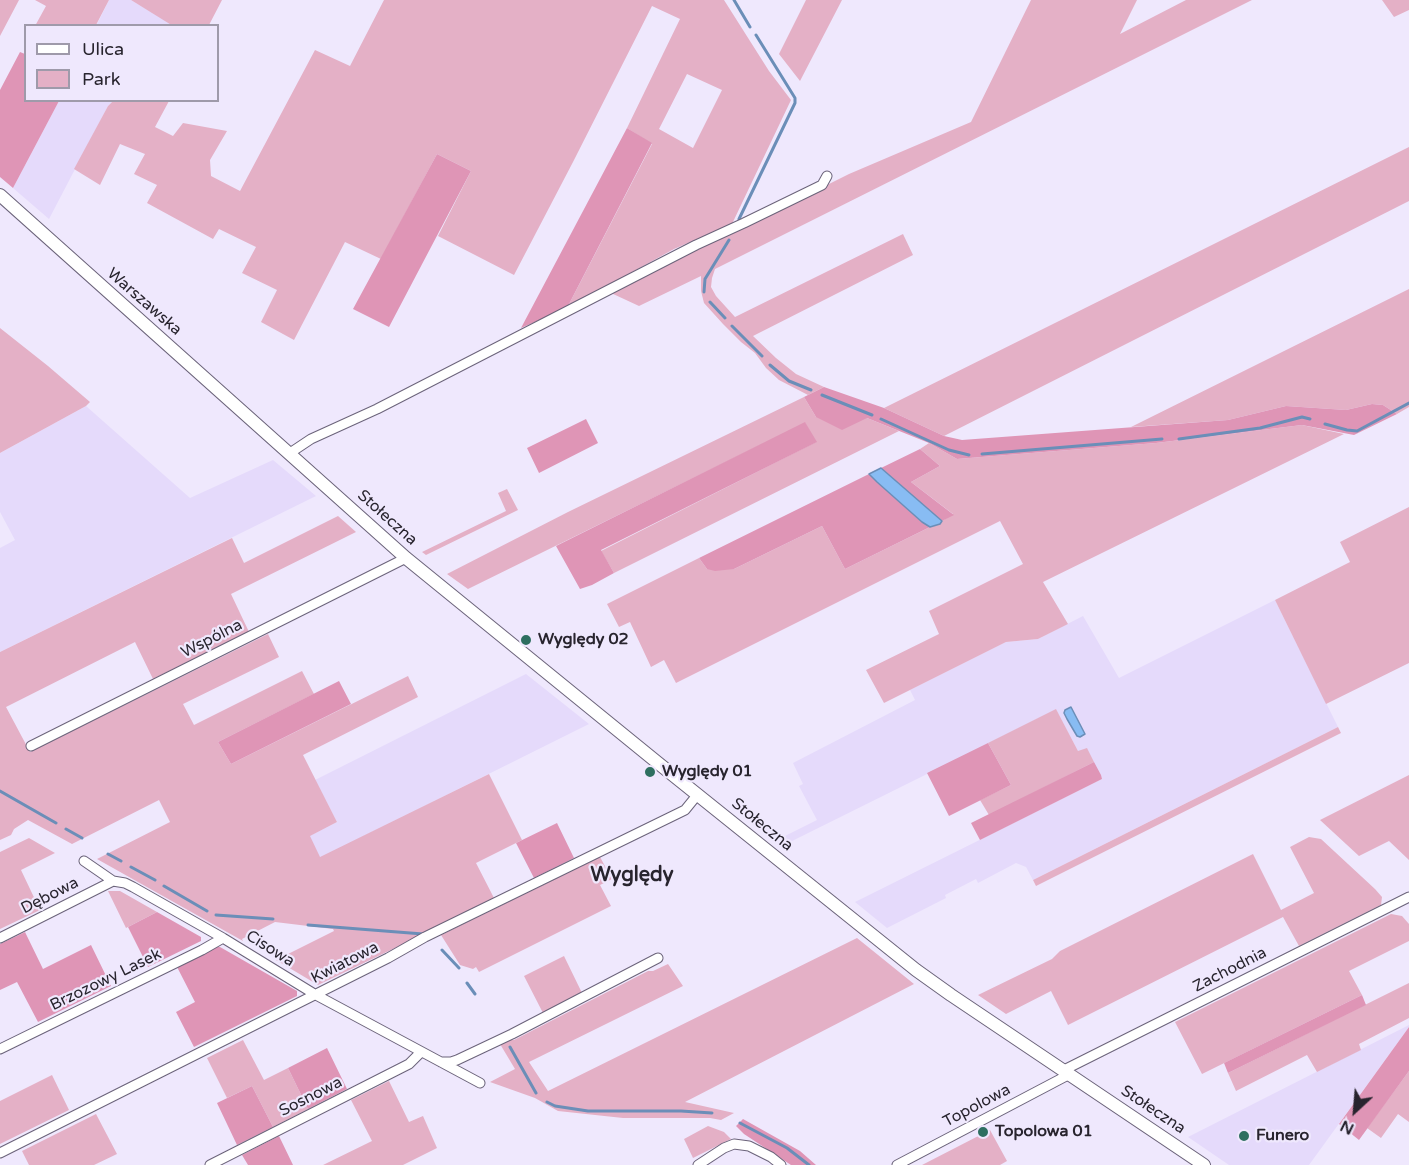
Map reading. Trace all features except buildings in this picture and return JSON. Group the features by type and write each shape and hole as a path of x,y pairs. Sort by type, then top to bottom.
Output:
{"main road":[{"name":"Warszawska","path":"0,195 268,433"},
{"name":"Stołeczna","path":"268,433 406,558 916,970 1204,1165"}],"street":[{"path":"290,453 311,439 386,404 696,244 822,185 827,176"},
{"name":"Wspólna","path":"32,746 406,558"},
{"name":"Kwiatowa","path":"0,1153 316,995 425,937 685,810 698,794"},
{"name":"Cisowa","path":"84,861 113,881 133,887 223,938 316,995 480,1083"},
{"name":"Dębowa","path":"0,938 113,881"},
{"name":"Zachodnia","path":"1067,1072 1409,897"},
{"name":"Brzozowy Lasek","path":"0,1049 223,938"},
{"path":"441,1062 457,1060 512,1034 658,958"},
{"name":"Sosnowa","path":"210,1165 409,1064 421,1052"},
{"name":"Topolowa","path":"897,1165 1067,1072"},
{"path":"698,1165 734,1144 749,1146 781,1165"}],"shaded area":[{"path":"109,0 131,0 171,24 97,24"},
{"path":"20,52 24,54 24,102 58,102 13,188 0,177 0,90"},
{"path":"58,102 112,102 49,219 13,188"},
{"path":"627,128 652,143 567,308 521,328"},
{"path":"437,154 471,171 389,327 353,309"},
{"path":"824,387 884,408 944,436 962,440 1228,420 1286,406 1346,410 1372,404 1383,405 1397,414 1354,435 1302,425 1156,443 957,459 929,443 867,418 842,430 816,417 804,397"},
{"path":"86,406 190,498 273,460 316,496 0,652 0,548 15,540 0,512 0,453"},
{"path":"586,419 598,443 539,473 527,448"},
{"path":"805,422 817,442 601,550 614,573 580,589 556,546"},
{"path":"920,449 940,466 911,482 954,515 942,521 881,468"},
{"path":"869,474 930,527 845,569 822,526 734,569 715,571 707,569 699,558"},
{"path":"1275,600 1338,727 1033,880 1026,867 1016,863 978,883 976,879 945,895 946,898 887,928 855,902 1102,779 1078,751 1056,710 784,845 777,840 817,820 799,786 803,784 793,763 915,700 910,690 1006,642 1038,639 1083,616 1119,678"},
{"path":"526,674 589,724 320,858 309,836 337,822 315,780"},
{"path":"339,681 351,704 231,764 218,742"},
{"path":"988,743 1011,785 949,816 927,773"},
{"path":"1094,762 1102,779 980,840 971,823"},
{"path":"557,823 574,858 534,878 516,843"},
{"path":"157,912 201,937 201,941 148,967 128,927"},
{"path":"25,932 43,969 91,945 111,986 38,1022 17,982 0,990 0,944"},
{"path":"212,947 220,947 297,991 297,996 194,1047 176,1012 195,1002 176,965"},
{"path":"1362,995 1366,1005 1228,1073 1224,1063"},
{"path":"1409,1025 1309,1165 1229,1165 1188,1137"},
{"path":"1409,1027 1409,1071 1359,1140 1339,1124"},
{"path":"327,1048 347,1089 308,1109 288,1068"},
{"path":"252,1086 273,1127 237,1145 217,1103"},
{"path":"743,1119 800,1151 816,1165 791,1165 744,1134 736,1126"},
{"path":"279,1136 293,1165 248,1165 242,1155"}],"green space":[{"path":"0,0 19,0 0,36"},
{"path":"35,0 109,0 97,24 36,24 46,6"},
{"path":"131,0 222,0 210,24 170,24"},
{"path":"384,0 724,0 769,71 791,100 732,224 674,249 567,308 652,144 627,128 680,19 652,6 514,275 438,236 471,171 437,154 381,259 345,242 294,340 261,322 277,290 242,273 256,247 219,229 213,239 147,203 157,185 134,174 145,154 120,144 100,185 74,169 112,102 168,102 155,127 173,136 183,123 227,131 210,160 211,176 240,191 315,50 350,66","holes":["687,74 722,90 693,148 659,129"]},
{"path":"806,0 842,0 800,81 779,54"},
{"path":"1031,0 1137,0 1120,34 1186,0 1252,0 715,269 711,287 735,317 903,234 913,255 753,336 796,374 824,387 808,395 779,380 704,303 701,276 639,306 611,293 849,174 971,122"},
{"path":"1382,0 1409,0 1409,10 1394,17"},
{"path":"1409,147 1409,201 944,436 884,408"},
{"path":"1409,289 1409,407 1397,414 1383,405 1372,404 1346,410 1286,406 1228,420 1131,427"},
{"path":"0,328 90,402 0,453"},
{"path":"804,397 816,417 867,418 899,431 614,573 601,551 816,442 805,423 468,589 447,574 568,512"},
{"path":"1302,425 1344,434 1043,582 1068,624 1038,639 1006,642 884,703 866,670 939,634 929,611 1023,564 1000,521 676,683 664,660 651,667 630,622 619,627 607,604 699,558 707,569 734,569 822,526 845,569 940,524 953,514 911,482 940,466 920,449 929,443 957,459 1156,443"},
{"path":"507,489 518,510 426,555 422,552 506,511 498,493"},
{"path":"1409,507 1409,663 1326,704 1275,600 1350,562 1340,542"},
{"path":"338,516 356,532 231,594 249,632 153,679 135,642 6,707 30,752 268,634 279,657 183,704 194,725 302,671 314,694 218,742 231,764 408,676 418,697 303,755 337,822 310,836 320,857 489,774 522,840 476,863 494,898 318,985 276,960 334,931 333,929 275,922 242,939 243,941 97,859 170,822 159,800 72,844 28,820 14,829 11,835 0,840 0,652 232,538 244,563"},
{"path":"1056,709 1078,751 1087,748 1094,762 989,815 980,800 1011,785 988,743"},
{"path":"1338,727 1341,733 1036,886 1033,880"},
{"path":"1409,775 1409,860 1389,841 1359,856 1320,820"},
{"path":"1309,837 1321,839 1375,889 1382,897 1381,905 1299,946 1283,917 1068,1025 1051,991 1006,1014 978,995 1253,854 1281,910 1314,893 1290,847"},
{"path":"29,838 55,853 21,870 40,910 0,929 0,852"},
{"path":"600,857 612,879 600,885 611,906 479,972 476,967 473,969 460,965 441,935"},
{"path":"108,891 120,891 157,912 126,928"},
{"path":"1391,914 1402,916 1409,924 1409,941 1349,971 1362,995 1202,1074 1175,1022"},
{"path":"857,938 914,984 685,1102 734,1113 721,1120 623,1118 558,1111 535,1098 490,1082 515,1069 500,1044 507,1040 514,1040 648,971 668,964 683,986 529,1062 548,1091"},
{"path":"564,956 582,993 543,1013 524,976"},
{"path":"1409,983 1409,1018 1359,1044 1361,1050 1317,1072 1307,1055 1236,1091 1228,1073"},
{"path":"243,1040 264,1080 288,1068 308,1109 273,1127 252,1086 227,1098 207,1058"},
{"path":"1409,1071 1409,1122 1398,1114 1381,1138 1367,1128"},
{"path":"52,1075 69,1110 0,1144 0,1101"},
{"path":"389,1081 409,1122 423,1116 437,1148 403,1165 323,1165 372,1141 351,1100"},
{"path":"96,1114 117,1154 94,1165 29,1165 22,1151"},
{"path":"708,1126 724,1132 731,1139 693,1158 684,1139"},
{"path":"990,1130 1007,1161 1000,1165 922,1165"}],"water":[{"path":"881,468 942,521 940,524 930,527 922,522 869,474"},
{"path":"1071,707 1085,734 1080,737 1077,736 1064,713"}],"waterway":[{"path":"734,0 750,27"},
{"path":"739,219 795,103 795,98 756,35"},
{"path":"704,292 705,279 729,240"},
{"path":"710,302 725,318"},
{"path":"732,326 762,356"},
{"path":"770,365 789,381 811,390"},
{"path":"822,395 872,415"},
{"path":"1325,424 1357,431 1409,403"},
{"path":"1179,439 1260,428 1302,417 1310,419"},
{"path":"881,419 949,450 969,455"},
{"path":"982,454 1162,439"},
{"path":"0,791 56,823"},
{"path":"66,829 82,838"},
{"path":"108,854 121,861"},
{"path":"131,867 155,880"},
{"path":"164,886 207,911"},
{"path":"216,915 273,919"},
{"path":"308,925 423,934"},
{"path":"442,950 459,968"},
{"path":"467,983 475,994"},
{"path":"510,1047 536,1093"},
{"path":"547,1102 555,1106 588,1111 712,1113"},
{"path":"740,1123 787,1148 809,1165"}],"place":[{"name":"Wyględy 02","path":"526,640"},
{"name":"Wyględy 01","path":"650,772"},
{"name":"Topolowa 01","path":"983,1132"},
{"name":"Funero","path":"1244,1136"}],"district":[{"name":"Wyględy","path":"632,876"}]}
